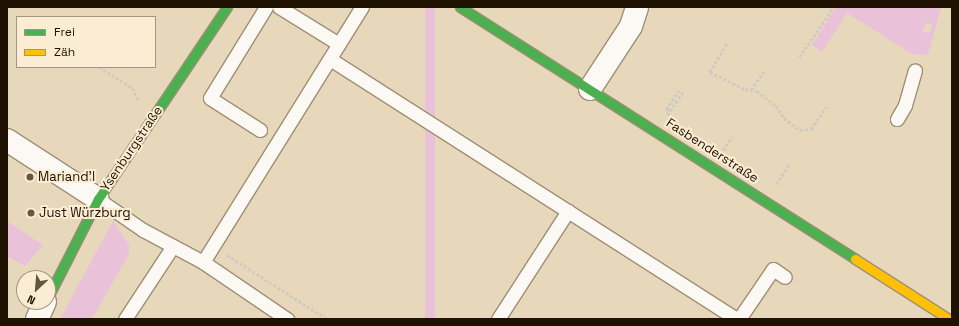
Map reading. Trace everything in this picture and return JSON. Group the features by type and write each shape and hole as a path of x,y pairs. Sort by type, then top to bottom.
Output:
{"street":[{"name":"Ysenburgstraße","path":"56,281 98,199 228,7"},
{"name":"Fasbenderstraße","path":"460,7 949,319"},
{"path":"590,89 631,26 637,7"},
{"path":"7,140 98,199"}],"lane":[{"path":"260,130 210,98 266,7"},
{"path":"279,7 339,44"},
{"path":"203,262 362,7"},
{"path":"330,59 736,319"},
{"path":"897,119 905,105 915,70"},
{"path":"98,199 143,230 203,262 287,319"},
{"path":"498,319 568,211"},
{"path":"125,319 173,246"},
{"path":"739,319 773,269 785,277"}],"path":[{"path":"799,57 834,7"},
{"path":"727,44 710,72 751,90 757,91 776,106 784,118 800,130 811,129 826,107"},
{"path":"102,68 133,88 135,98 157,113"},
{"path":"751,90 765,69"},
{"path":"669,111 666,109 679,90"},
{"path":"657,132 669,111 683,92"},
{"path":"720,154 732,137"},
{"path":"213,246 327,319"}],"shaded area":[{"path":"425,7 435,7 435,319 425,319"},
{"path":"836,7 941,7 928,55 912,54 847,13 822,52 812,45","holes":["927,22 933,26 928,34 922,30"]},
{"path":"7,221 43,245 25,266 7,256"},
{"path":"113,221 129,245 129,254 92,319 60,319"}],"traffic: fast":[{"path":"56,281 98,199 227,7"},
{"path":"460,7 855,259"}],"traffic: slow":[{"path":"855,259 949,319"}],"place":[{"name":"Mariand'l","path":"30,177"},
{"name":"Just Würzburg","path":"31,213"}]}
